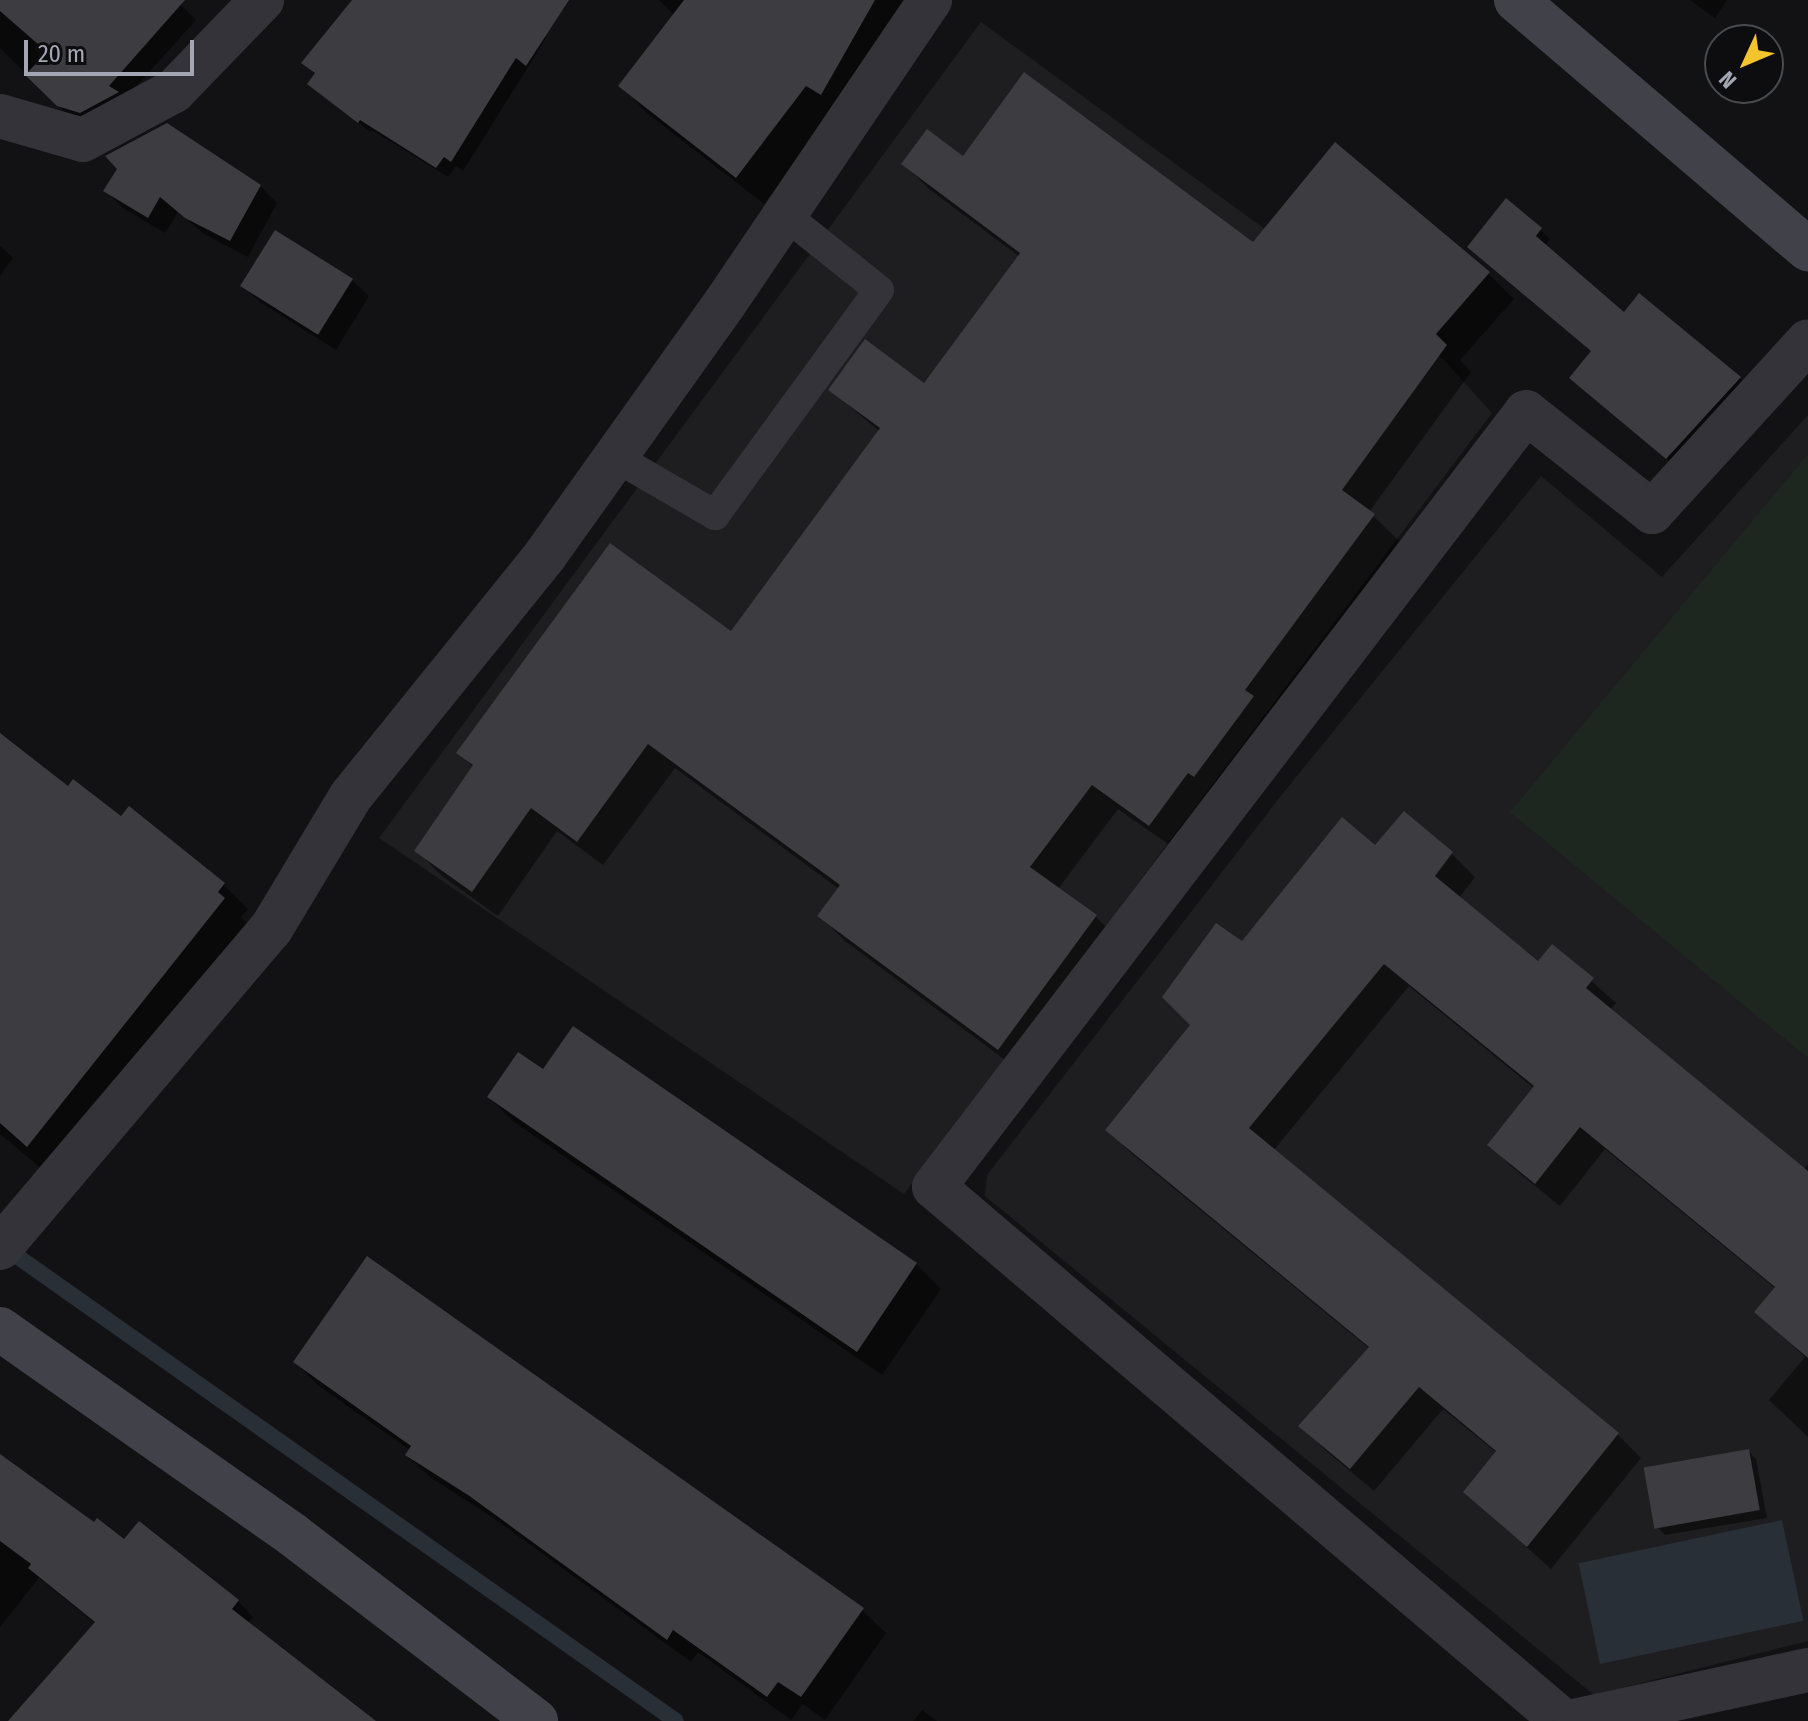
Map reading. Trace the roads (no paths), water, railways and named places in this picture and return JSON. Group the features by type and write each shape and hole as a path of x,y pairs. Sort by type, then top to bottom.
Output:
{"street":[{"path":"0,116 83,140 174,91 262,0"},
{"path":"6,1239 271,929 351,796 546,554 785,215 930,0"},
{"path":"1516,0 1808,249"},
{"path":"1563,1721 934,1187 1526,412 1652,512 1808,341"},
{"path":"0,1329 293,1535 536,1721"},
{"path":"1574,1721 1808,1670"}],"lane":[{"path":"615,457 715,515 879,290 785,215"}],"waterway":[{"path":"4,1247 676,1721"}]}
